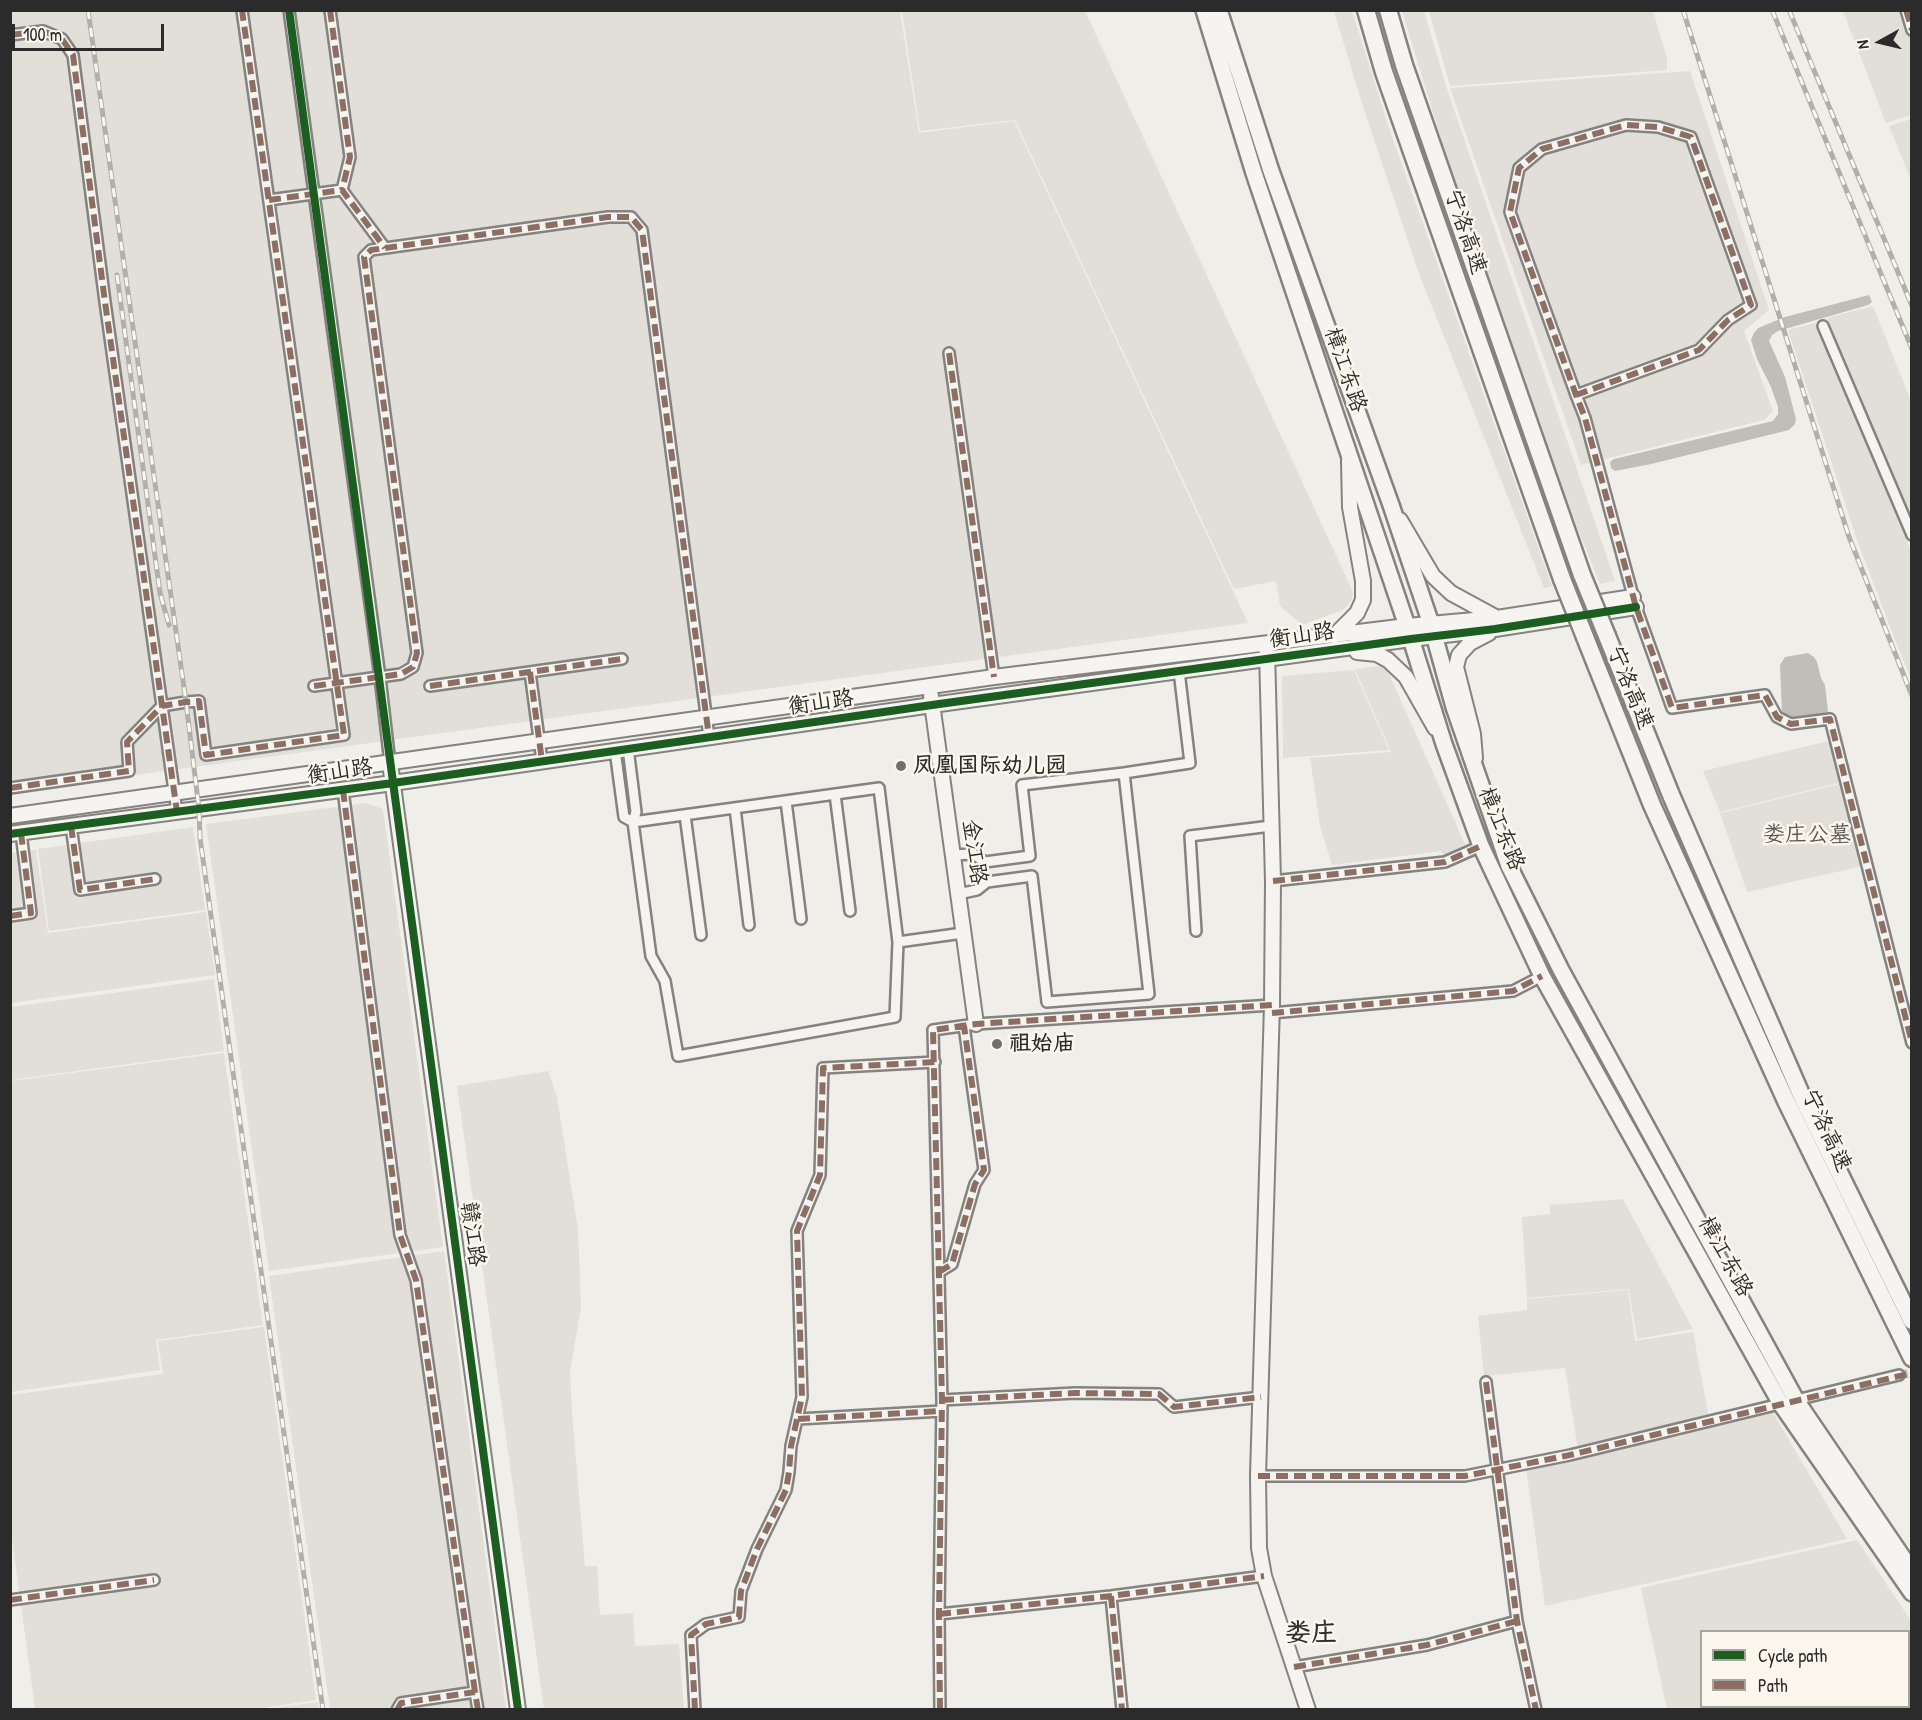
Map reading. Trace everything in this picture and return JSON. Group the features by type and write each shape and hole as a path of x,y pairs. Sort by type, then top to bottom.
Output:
{"highway":[{"name":"宁洛高速","path":"1366,10 1384,72 1562,579 1662,827 1787,1103 1911,1358"},
{"name":"宁洛高速","path":"1389,10 1404,64 1582,575 1671,795 1803,1099 1911,1321"}],"main road":[{"name":"樟江东路","path":"1204,10 1254,173 1409,632 1444,744 1481,846 1542,976 1788,1402 1911,1593"},
{"name":"樟江东路","path":"1219,10 1275,182 1391,505 1476,775 1509,866 1561,970 1788,1402 1911,1571"}],"street":[{"path":"10,788 129,771 126,742 162,706 198,701 206,755 344,735 242,10"},
{"path":"289,10 390,763"},
{"path":"330,10 350,157 342,190"},
{"path":"1906,10 1911,30"},
{"path":"10,34 43,31 62,39 73,55 105,302 177,812"},
{"path":"1576,395 1699,350 1728,320 1750,305 1691,137 1658,127 1626,125 1542,149 1519,168 1510,212 1576,395 1585,418 1635,602 1672,708 1765,694 1778,717 1791,724 1830,719 1911,1043"},
{"path":"269,200 342,190"},
{"path":"342,190 385,248"},
{"path":"314,686 402,674 413,667 417,653 364,257 372,250 385,248 608,218 631,217 642,231 709,737"},
{"path":"1823,326 1911,534"},
{"path":"949,354 994,678"},
{"path":"1334,636 1357,614 1363,600 1363,581 1350,507 1349,453"},
{"path":"1391,505 1433,576 1451,593 1496,624 1470,643 1459,655 1456,667 1473,734 1476,775"},
{"name":"衡山路","path":"10,816 930,686 1334,636 1496,624 1635,602"},
{"name":"衡山路","path":"16,833 343,790 1334,650 1409,632"},
{"path":"1266,644 1269,659 1273,881 1272,1009 1258,1476 1259,1548 1264,1576 1308,1710"},
{"path":"1334,650 1377,654 1388,660 1406,677 1444,744"},
{"path":"430,686 622,659"},
{"path":"1124,773 1149,994 1047,1002 1022,785 1190,763 1179,671"},
{"path":"530,672 542,761"},
{"name":"金江路","path":"930,686 963,933 970,1025"},
{"path":"621,749 624,817 633,822 879,788 898,942 895,1017 678,1056 665,981 651,956 633,822"},
{"name":"赣江路","path":"390,763 518,1710"},
{"path":"343,790 400,1235 416,1280 478,1710"},
{"path":"835,794 850,911"},
{"path":"786,801 801,919"},
{"path":"735,808 749,925"},
{"path":"685,815 701,935"},
{"path":"71,826 80,890 155,879"},
{"path":"1196,931 1190,836 1271,826"},
{"path":"10,916 31,913 16,833"},
{"path":"1273,881 1445,862 1481,846"},
{"path":"953,855 973,854 985,861 1030,856"},
{"path":"958,894 976,890 987,882 1032,876"},
{"path":"898,942 963,933"},
{"path":"940,1710 942,1400 933,1030 970,1025 1272,1009 1512,991 1542,976"},
{"path":"939,1272 952,1264 975,1184 984,1170 970,1025"},
{"path":"695,1710 691,1635 706,1624 739,1617 741,1591 757,1549 786,1490 790,1446 802,1397 797,1232 820,1175 823,1068 935,1062"},
{"path":"1258,1476 1465,1476 1497,1471 1899,1375"},
{"path":"1486,1382 1517,1621 1536,1710"},
{"path":"942,1400 1075,1393 1159,1394 1174,1407 1261,1397"},
{"path":"798,1419 942,1412"},
{"path":"939,1614 1111,1596 1264,1576"},
{"path":"10,1600 154,1580"},
{"path":"1111,1596 1122,1710"},
{"path":"1294,1668 1427,1645 1517,1621"},
{"path":"397,1710 401,1703 475,1692"}],"shaded area":[{"path":"10,11 900,11 919,133 1014,121 1248,623 11,792"},
{"path":"902,11 1085,11 1353,592 1352,600 1343,610 1302,625 1280,606 1276,581 1234,589 1015,120 920,131"},
{"path":"1334,11 1352,11 1390,131 1552,586 1544,588 1419,274 1364,110"},
{"path":"1402,11 1424,11 1446,86 1615,581 1600,584 1561,487 1457,191"},
{"path":"1429,11 1653,11 1667,58 1667,70 1450,86"},
{"path":"1843,11 1911,11 1911,115 1886,123"},
{"path":"1690,71 1769,310 1744,331 1773,411 1764,420 1581,465 1450,88"},
{"path":"1912,119 1911,180 1889,126"},
{"path":"1869,295 1872,302 1868,305 1778,331 1772,335 1769,341 1785,377 1796,419 1795,424 1789,430 1651,464 1615,471 1611,468 1610,462 1614,459 1773,421 1778,414 1778,407 1757,359 1751,340 1754,333 1758,328 1785,317"},
{"path":"1873,306 1911,401 1911,524 1827,318"},
{"path":"1815,323 1911,551 1911,678 1856,537 1788,330"},
{"path":"1808,653 1817,662 1825,685 1828,711 1824,716 1790,720 1782,714 1780,665 1785,657"},
{"path":"1385,665 1465,844 1444,856 1441,851 1332,865 1320,826 1310,758 1391,752 1355,669"},
{"path":"1354,670 1389,750 1283,758 1282,676"},
{"path":"1833,740 1843,782 1720,812 1703,771"},
{"name":"娄庄公墓","path":"1844,783 1863,866 1747,892 1720,813"},
{"path":"366,803 383,809 443,1247 269,1271 206,824"},
{"path":"193,827 205,910 49,931 38,849"},
{"path":"36,850 48,933 206,912 215,975 11,1003 10,853"},
{"path":"214,979 224,1051 11,1080 11,1007"},
{"path":"224,1053 263,1325 156,1340 160,1370 11,1392 11,1081"},
{"path":"548,1071 557,1097 578,1230 581,1307 570,1372 585,1566 597,1566 600,1615 633,1613 635,1646 679,1644 684,1709 544,1709 457,1086"},
{"path":"1623,1199 1693,1329 1637,1339 1629,1289 1527,1298 1522,1217 1550,1214 1550,1205"},
{"path":"444,1251 506,1709 330,1709 269,1276"},
{"path":"1628,1290 1635,1341 1693,1332 1709,1418 1578,1450 1565,1368 1484,1376 1478,1316 1527,1310 1527,1299"},
{"path":"264,1327 316,1700 250,1710 35,1709 11,1530 10,1395 163,1374 158,1341"},
{"path":"1771,1409 1847,1539 1545,1606 1526,1468"},
{"path":"1857,1540 1911,1621 1911,1709 1667,1709 1641,1588"},
{"path":"318,1702 319,1709 267,1709"}],"tunnel":[{"path":"1899,1375 1912,1373"}],"railway":[{"path":"88,10 186,702 199,809 200,838 323,1710"},
{"path":"1683,10 1849,537 1912,696"},
{"path":"1772,10 1912,349"},
{"path":"1789,10 1912,306"},
{"path":"117,275 160,593 169,625"}],"marked path":[{"path":"10,788 129,771 127,742 162,706 186,702 199,701 206,755 344,735 242,10"},
{"path":"330,10 350,157 342,190"},
{"path":"1906,10 1912,30"},
{"path":"10,35 43,31 62,39 73,55 105,302 177,812"},
{"path":"1576,395 1699,350 1728,320 1751,305 1691,137 1658,127 1626,125 1542,149 1519,168 1510,212 1576,395 1585,418 1636,607 1672,708 1765,695 1777,717 1791,724 1830,719 1912,1043"},
{"path":"269,200 342,190 385,248"},
{"path":"314,686 401,674 413,667 417,653 364,257 371,250 608,217 631,217 642,230 709,737"},
{"path":"949,353 994,677"},
{"path":"430,686 622,659"},
{"path":"530,672 542,761"},
{"path":"343,790 400,1235 416,1280 475,1692"},
{"path":"71,826 80,890 155,879"},
{"path":"10,916 31,913 21,833"},
{"path":"1273,881 1445,862 1481,846"},
{"path":"1272,1013 1513,991 1542,976"},
{"path":"940,1710 942,1400 933,1030 976,1024 1272,1005"},
{"path":"939,1272 952,1264 975,1184 984,1170 964,1026"},
{"path":"695,1710 691,1635 706,1624 739,1617 741,1591 757,1549 786,1490 791,1446 802,1397 797,1231 820,1175 823,1068 935,1062"},
{"path":"1258,1476 1465,1476 1570,1455 1912,1373"},
{"path":"1486,1382 1517,1621 1536,1710"},
{"path":"942,1400 1075,1393 1159,1394 1174,1407 1261,1397"},
{"path":"798,1419 942,1411"},
{"path":"939,1614 1111,1596 1264,1576"},
{"path":"10,1600 154,1580"},
{"path":"1111,1596 1122,1710"},
{"path":"1294,1667 1427,1645 1517,1621"},
{"path":"397,1710 401,1703 475,1692 478,1710"}],"cycle path":[{"path":"289,10 518,1710"},
{"path":"10,834 393,783 932,705 1495,629 1636,607"}],"place":[{"name":"凤凰国际幼儿园","path":"901,766"},
{"name":"祖始庙","path":"997,1044"}],"district":[{"name":"娄庄","path":"1311,1634"}]}
